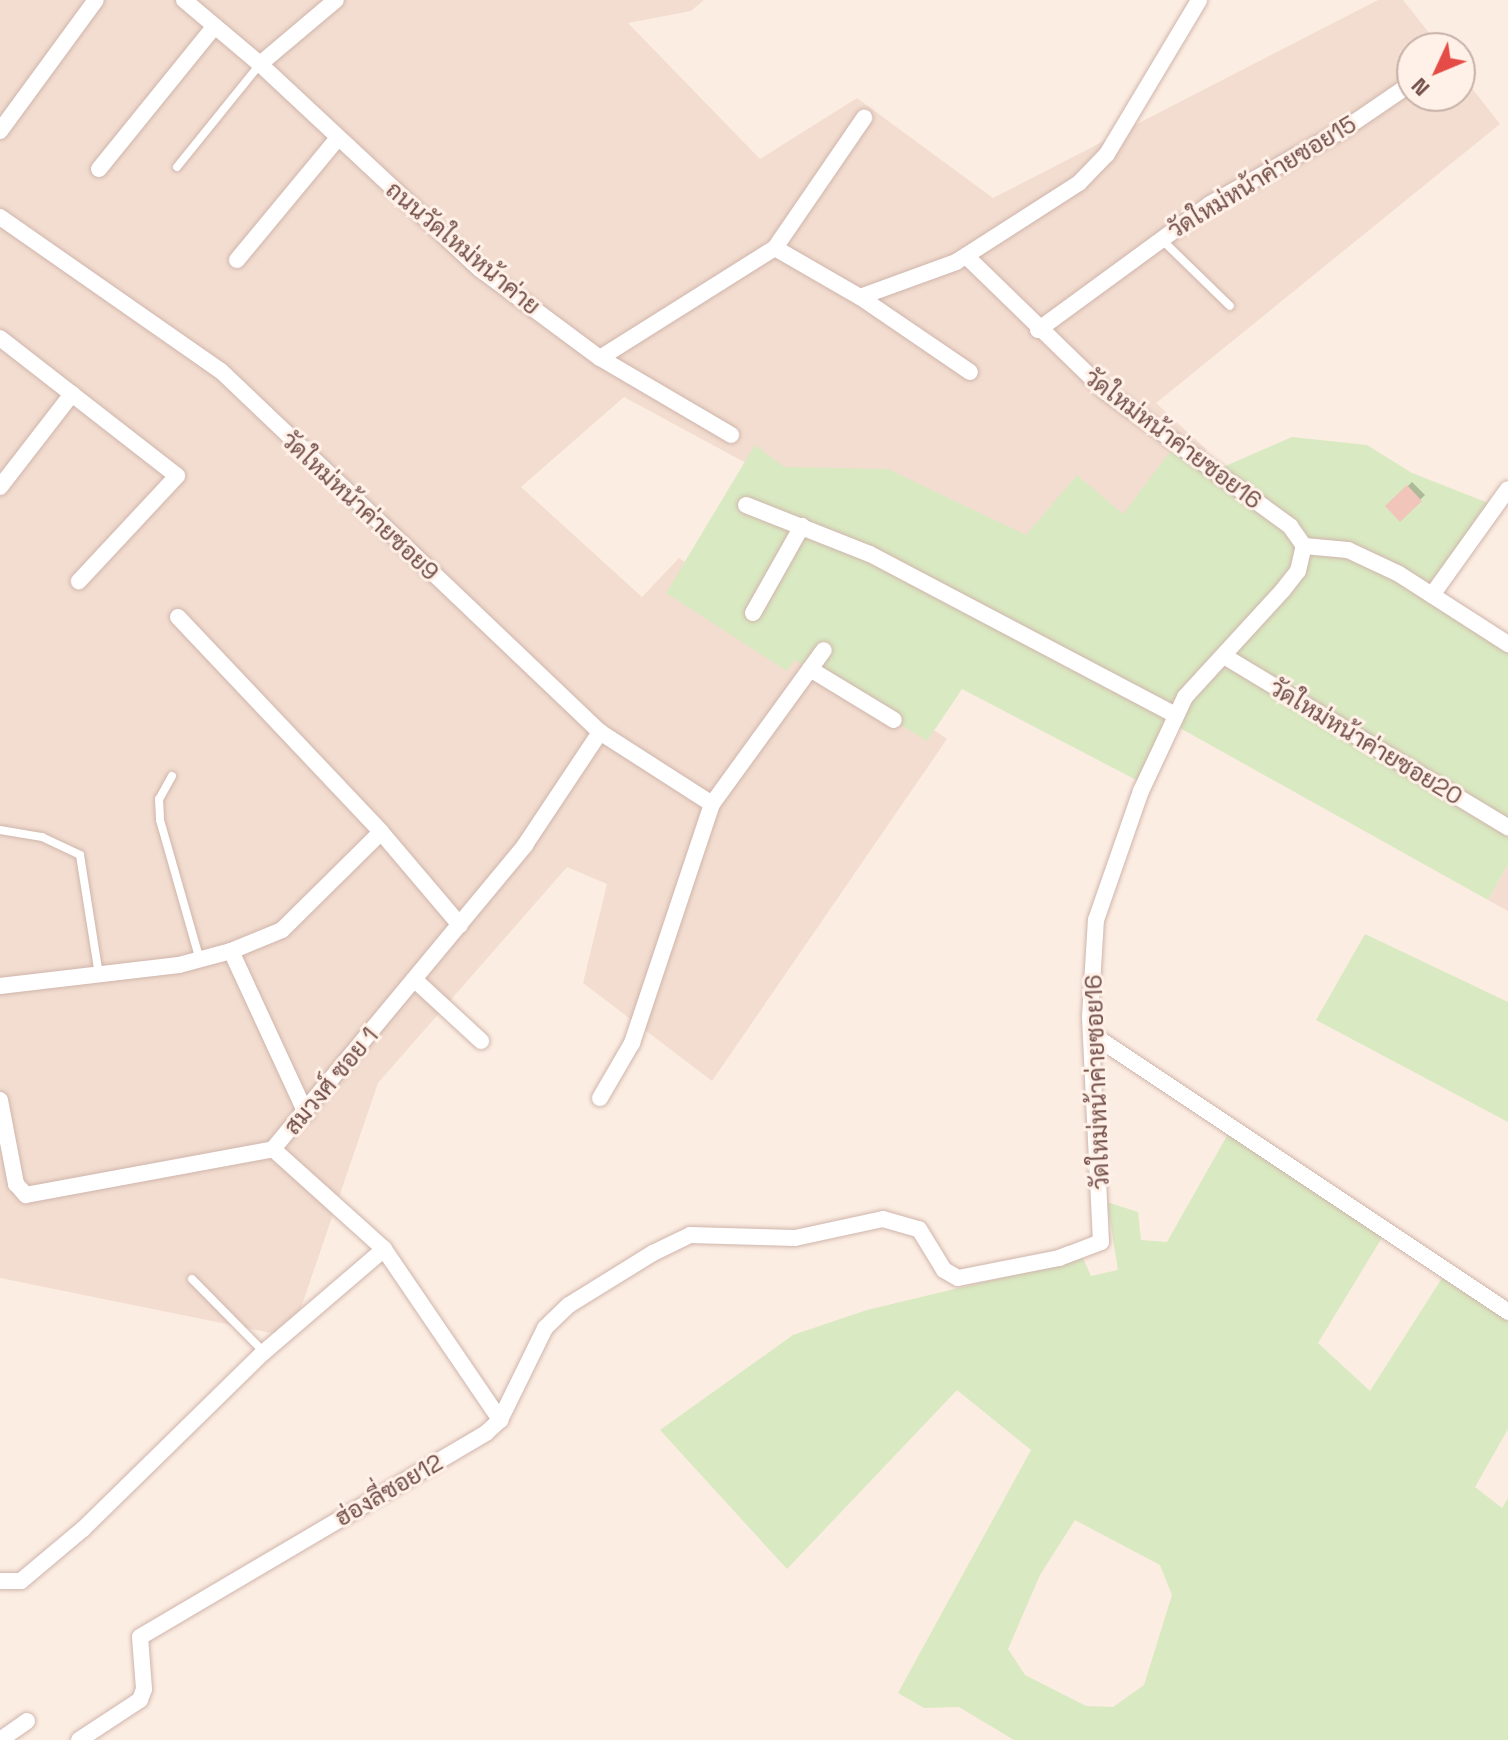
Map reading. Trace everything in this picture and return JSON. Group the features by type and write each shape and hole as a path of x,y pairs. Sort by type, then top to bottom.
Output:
{"street":[{"path":"0,131 96,0"},
{"name":"ถนนวัดใหม่หน้าค่าย","path":"184,0 260,64 480,269 600,358 731,435"},
{"path":"260,64 336,0"},
{"path":"860,297 966,256 1079,183 1107,154 1199,0"},
{"path":"99,169 214,27"},
{"name":"วัดใหม่หน้าค่ายซอย15","path":"1038,330 1160,238 1396,93"},
{"path":"600,358 775,248 864,118"},
{"path":"237,260 338,138"},
{"name":"วัดใหม่หน้าค่ายซอย9","path":"0,217 221,371 600,732 712,804"},
{"path":"775,248 860,297 970,372"},
{"name":"วัดใหม่หน้าค่ายซอย16","path":"919,1229 944,1270 958,1278 1059,1258 1101,1242 1093,1035 1096,920 1119,848 1185,697 1298,571 1304,546 1290,526 1106,392 1038,330 966,256"},
{"path":"0,338 177,476 79,581"},
{"path":"0,487 72,394"},
{"path":"1432,595 1508,489"},
{"path":"746,505 870,554 1175,715"},
{"path":"753,613 802,526"},
{"path":"1304,546 1348,550 1432,595 1508,644"},
{"path":"178,617 381,832 460,925"},
{"path":"600,1098 632,1043 712,804 824,650"},
{"name":"วัดใหม่หน้าค่ายซอย20","path":"1224,656 1508,827"},
{"path":"810,669 894,720"},
{"name":"สมวงศ์ ซอย 1","path":"0,1102 16,1184 26,1195 273,1149 306,1113 525,845 600,732"},
{"path":"0,986 200,961 231,951 282,930 381,832"},
{"path":"231,951 306,1113"},
{"path":"415,980 481,1041"},
{"path":"1093,1035 1508,1312"},
{"path":"273,1149 384,1249 500,1420"},
{"name":"ฮ่องลี่ซอย12","path":"79,1740 140,1700 144,1689 140,1637 160,1622 457,1452 500,1420 545,1328 569,1305 653,1253 690,1235 795,1238 883,1219 919,1229"},
{"path":"0,1581 21,1581 83,1529 264,1352 384,1249"},
{"path":"0,1740 27,1721"}],"lane":[{"path":"177,167 260,64"},
{"path":"1160,238 1230,306"},
{"path":"172,776 159,799 160,820 200,961"},
{"path":"0,830 42,837 80,855 99,975"},
{"path":"192,1279 264,1352"}],"shaded area":[{"path":"0,0 704,0 691,11 628,23 760,159 857,98 993,198 1378,0 1403,0 1428,32 1396,32 1396,112 1476,112 1476,93 1500,124 1156,403 1207,450 1081,586 779,481 624,397 521,487 642,597 679,558 947,739 712,1081 583,983 607,884 567,867 378,1083 291,1337 0,1278"},
{"path":"1508,864 1508,911 1488,900"}],"green space":[{"path":"1292,437 1367,445 1412,473 1496,506 1432,595 1508,644 1508,864 1488,900 1171,723 1144,784 962,689 927,741 795,660 787,671 666,593 755,445 784,467 888,469 1026,535 1077,475 1123,514 1172,449 1221,475 1223,467"},
{"path":"1365,934 1508,1002 1508,1122 1316,1020"},
{"path":"1228,1134 1383,1236 1318,1343 1370,1391 1442,1278 1508,1321 1508,1429 1475,1487 1502,1508 1508,1498 1508,1740 1014,1740 959,1707 924,1708 898,1693 1031,1450 957,1390 787,1569 660,1430 793,1335 867,1310 1083,1258 1091,1276 1118,1270 1107,1202 1138,1212 1141,1240 1167,1242","holes":["1075,1520 1160,1565 1172,1595 1144,1685 1113,1707 1086,1706 1025,1675 1008,1649 1040,1575"]}],"building":[{"path":"1407,485 1422,501 1400,522 1385,506"}]}
